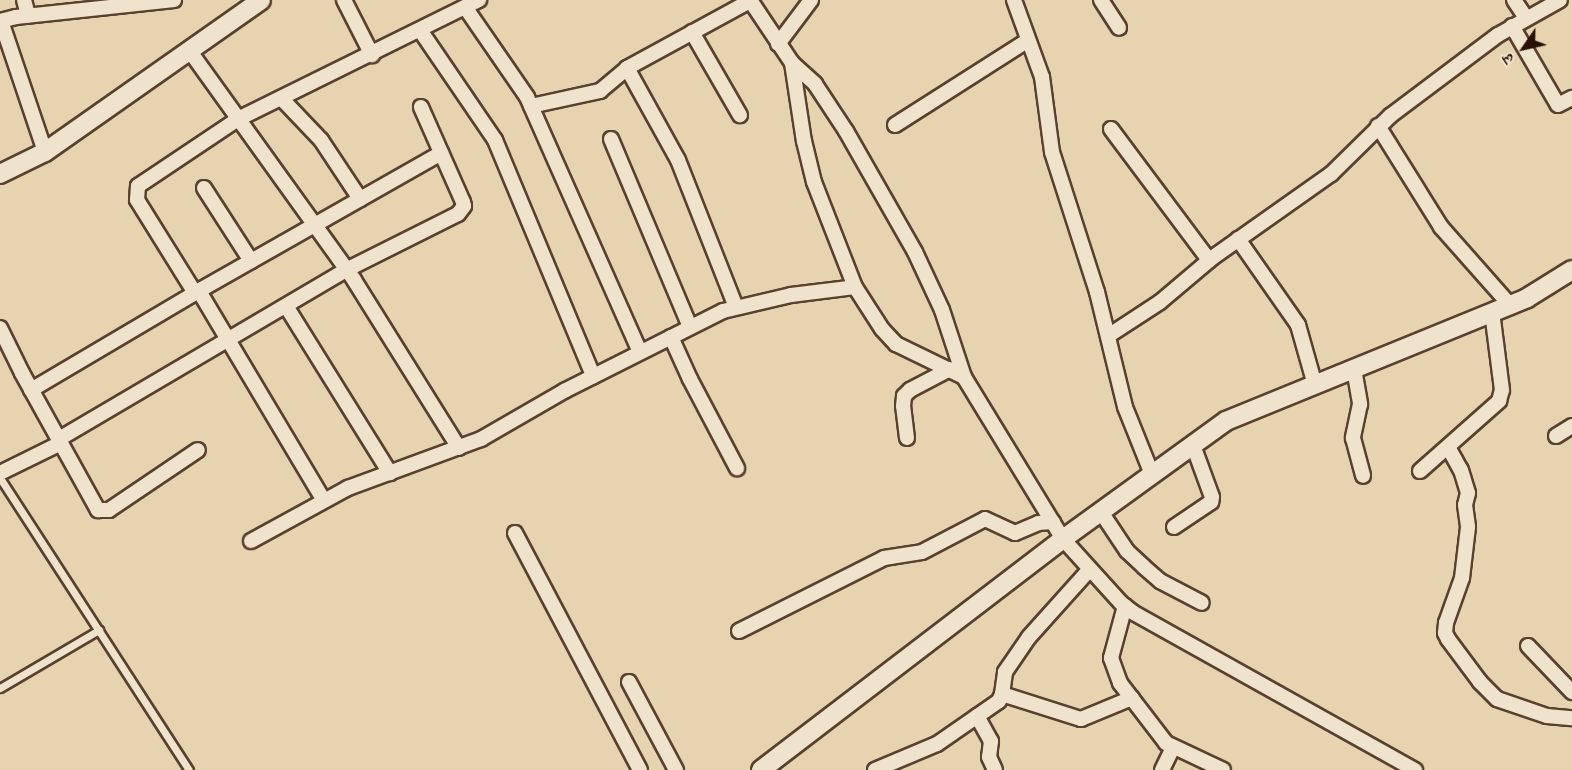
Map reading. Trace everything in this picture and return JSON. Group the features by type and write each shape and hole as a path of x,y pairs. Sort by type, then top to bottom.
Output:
{"main road":[{"path":"0,174 45,152 261,0"},
{"path":"761,770 1063,539 1227,421 1510,305 1572,270"}],"street":[{"path":"24,0 28,15"},
{"path":"45,152 1,21 28,15 165,0"},
{"path":"344,0 372,55"},
{"path":"324,501 228,340 137,200 135,193 144,180 238,119 372,55 479,0"},
{"path":"531,106 600,92 627,68 750,0 792,63 815,84 840,122 915,252 942,310 964,377 1063,539 1125,606 1415,770"},
{"path":"778,44 811,0"},
{"path":"1014,0 1042,77 1052,152 1097,292 1126,414 1152,474"},
{"path":"1101,0 1119,28"},
{"path":"1514,0 1526,18"},
{"path":"1108,336 1160,302 1209,260 1331,174 1378,126 1512,26 1560,0"},
{"path":"465,8 531,106 640,352"},
{"path":"1512,26 1558,105 1572,98"},
{"path":"420,30 495,140 593,376"},
{"path":"692,32 740,115"},
{"path":"895,126 1027,41"},
{"path":"189,50 346,270 459,448"},
{"path":"792,63 804,141 814,182 855,286 882,329 896,344 964,377"},
{"path":"627,68 673,151 736,307"},
{"path":"281,98 325,145 360,199"},
{"path":"0,473 60,441 346,270 462,211 463,202 421,106"},
{"path":"1378,126 1441,227 1510,305"},
{"path":"1111,129 1209,260"},
{"path":"611,139 690,327"},
{"path":"32,390 197,292 441,153"},
{"path":"204,188 251,261"},
{"path":"1239,239 1298,325 1315,385"},
{"path":"251,541 348,488 459,448 494,432 593,376 690,327 736,307 790,294 855,286"},
{"path":"286,306 390,473"},
{"path":"1420,471 1495,405 1501,396 1492,312"},
{"path":"0,328 95,506 103,512 198,450"},
{"path":"671,337 690,379 737,468"},
{"path":"907,438 904,396 910,390 950,369"},
{"path":"1354,369 1360,404 1353,438 1363,476"},
{"path":"1556,436 1572,426"},
{"path":"1174,527 1211,502 1212,497 1193,445"},
{"path":"1448,447 1467,488 1465,505 1468,527 1462,578 1446,623 1445,633 1480,682 1497,699 1547,716 1572,718"},
{"path":"1101,512 1127,551 1144,567 1160,581 1202,603"},
{"path":"740,631 884,558 922,552 986,519 990,518 1015,533 1036,524 1053,522"},
{"path":"515,533 640,770"},
{"path":"875,770 937,744 999,700 1002,694 1003,676 1017,654 1090,568"},
{"path":"1125,606 1111,658 1120,683 1160,736 1173,747 1223,770"},
{"path":"1528,646 1572,692"},
{"path":"629,682 676,770"},
{"path":"1002,694 1081,719 1132,698"},
{"path":"977,716 991,741 989,757 995,770"},
{"path":"1162,770 1173,747"}],"lane":[{"path":"0,478 189,770"},
{"path":"0,688 99,630"}]}
